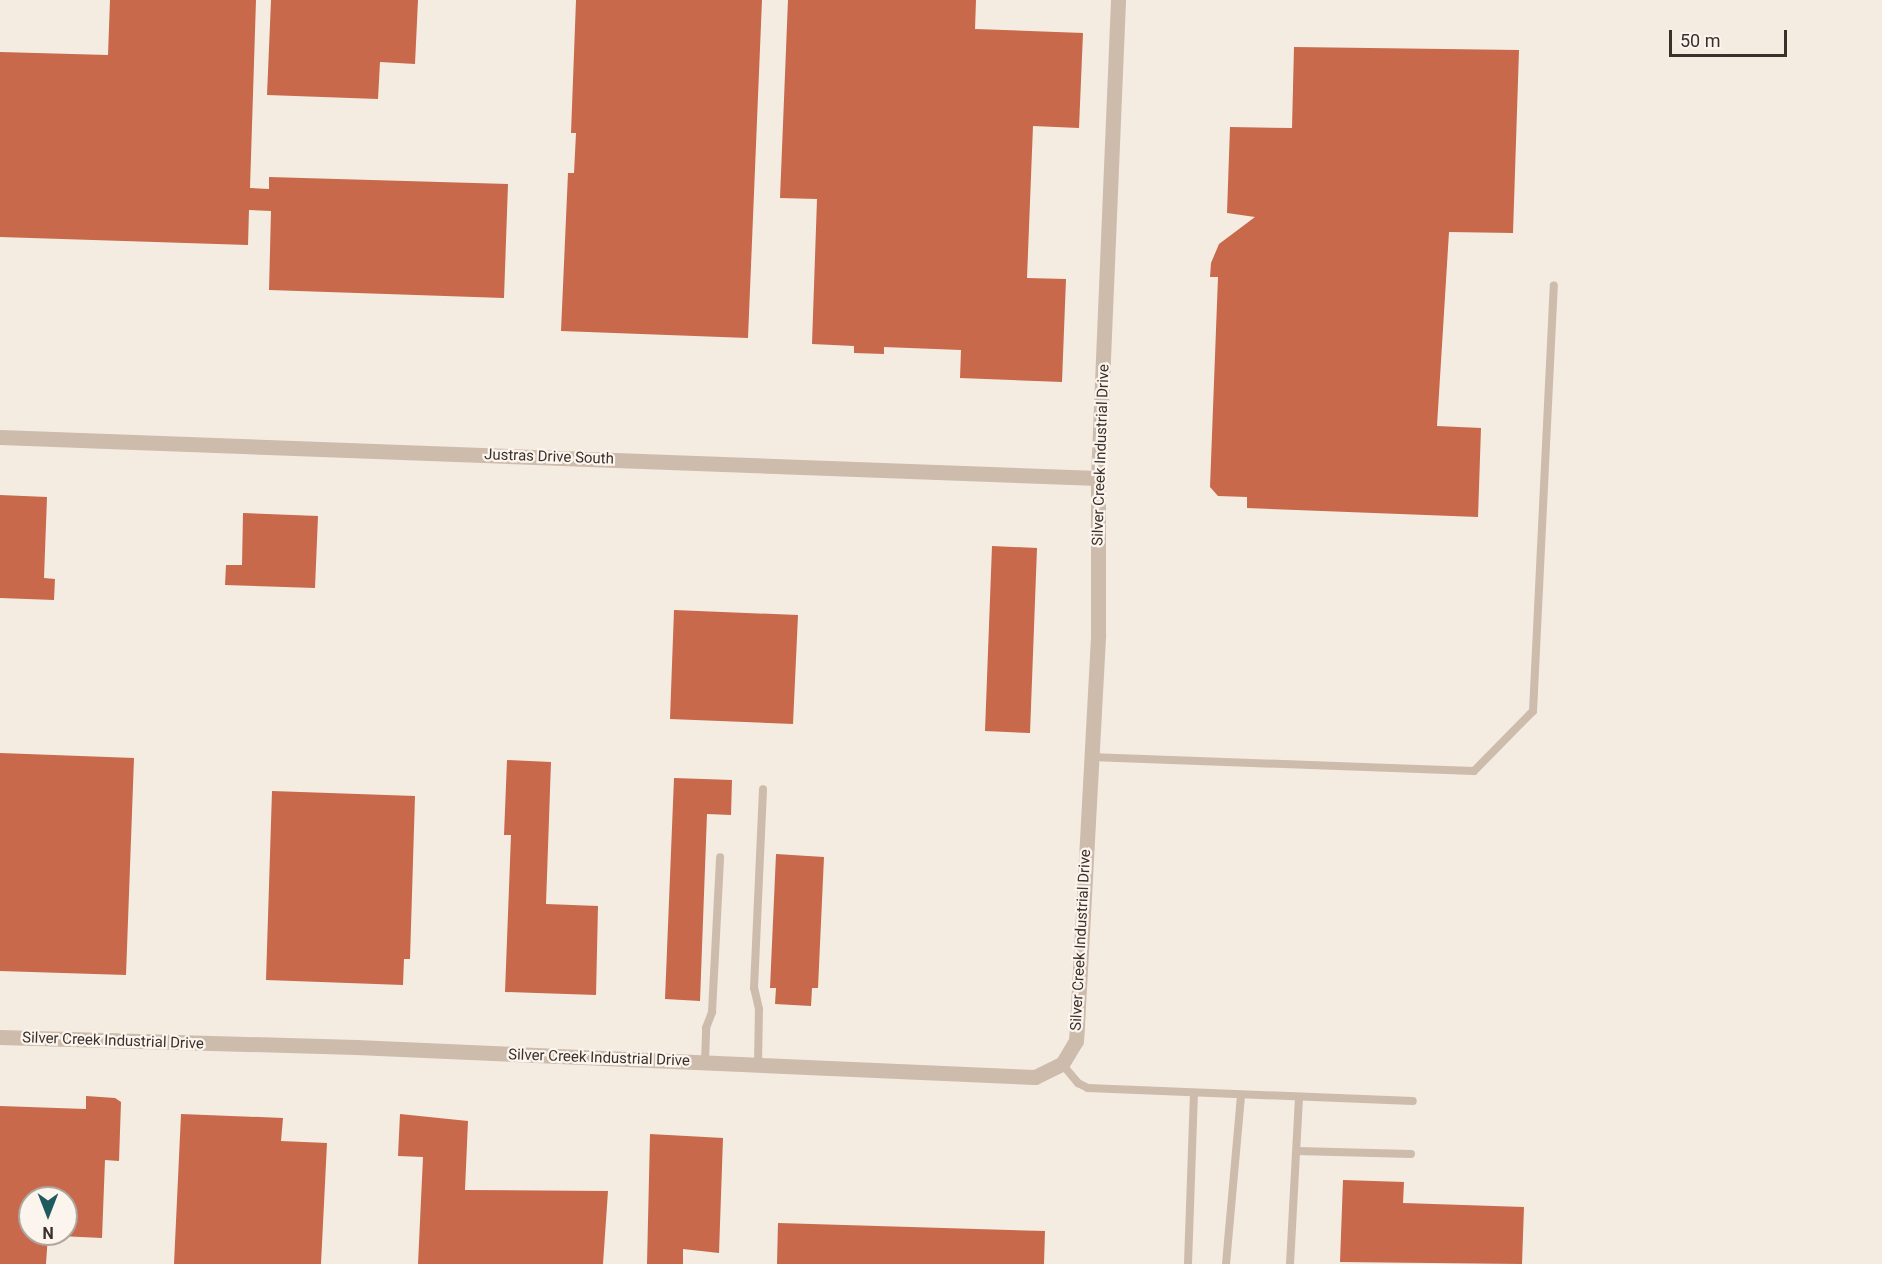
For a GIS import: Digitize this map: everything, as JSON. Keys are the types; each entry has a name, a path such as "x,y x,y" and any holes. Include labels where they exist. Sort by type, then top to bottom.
{"street":[{"name":"Silver Creek Industrial Drive","path":"0,1037 705,1062 1035,1077 1062,1064 1076,1041 1089,757 1098,634 1098,478 1118,0"},
{"name":"Justras Drive South","path":"0,437 1098,478"}],"lane":[{"path":"1089,757 1474,771 1533,711 1554,286"},
{"path":"758,1065 759,1009 754,988 763,789"},
{"path":"705,1062 706,1028 712,1012 720,857"},
{"path":"1062,1064 1078,1083 1088,1088 1194,1095 1413,1101"},
{"path":"1188,1264 1194,1095"},
{"path":"1226,1264 1241,1096"},
{"path":"1290,1264 1299,1098"},
{"path":"1297,1151 1411,1154"}],"building":[{"path":"110,0 256,0 250,188 269,189 269,177 508,184 504,298 269,290 271,211 249,210 248,245 0,237 0,52 108,55"},
{"path":"271,0 418,0 415,64 380,62 378,99 267,95"},
{"path":"576,0 762,0 748,338 561,331 568,173 574,173 576,133 571,133"},
{"path":"788,0 976,0 975,29 1083,33 1079,128 1033,126 1027,278 1066,279 1062,382 960,378 961,350 884,347 884,354 854,353 854,346 812,344 817,199 780,198"},
{"path":"1294,47 1519,50 1513,233 1449,232 1437,426 1481,428 1478,517 1247,508 1247,497 1218,496 1210,487 1218,277 1210,277 1211,263 1219,244 1255,217 1227,213 1230,127 1292,128"},
{"path":"0,495 47,497 44,578 55,579 54,600 0,598"},
{"path":"243,513 318,516 315,588 225,585 226,565 242,565"},
{"path":"992,546 1037,548 1030,733 985,731"},
{"path":"674,610 798,615 793,724 670,719"},
{"path":"0,753 134,758 126,975 0,971"},
{"path":"507,760 551,762 546,904 598,906 596,995 505,992 511,835 504,835"},
{"path":"674,778 732,780 731,815 707,814 700,1001 665,999"},
{"path":"272,791 415,796 410,959 404,959 403,985 266,980"},
{"path":"776,854 824,857 818,988 812,988 811,1006 775,1004 776,988 770,988"},
{"path":"86,1096 115,1098 121,1102 119,1161 105,1160 102,1238 78,1237 78,1186 18,1186 18,1246 47,1246 46,1264 0,1264 0,1106 86,1109"},
{"path":"181,1114 283,1118 281,1141 327,1143 321,1264 174,1264"},
{"path":"400,1114 468,1121 465,1190 608,1191 603,1264 418,1264 423,1157 398,1156"},
{"path":"650,1134 723,1138 719,1253 683,1249 683,1264 647,1264"},
{"path":"1343,1180 1404,1182 1403,1203 1524,1207 1522,1264 1340,1262"},
{"path":"778,1223 1045,1231 1044,1264 777,1264"}]}
